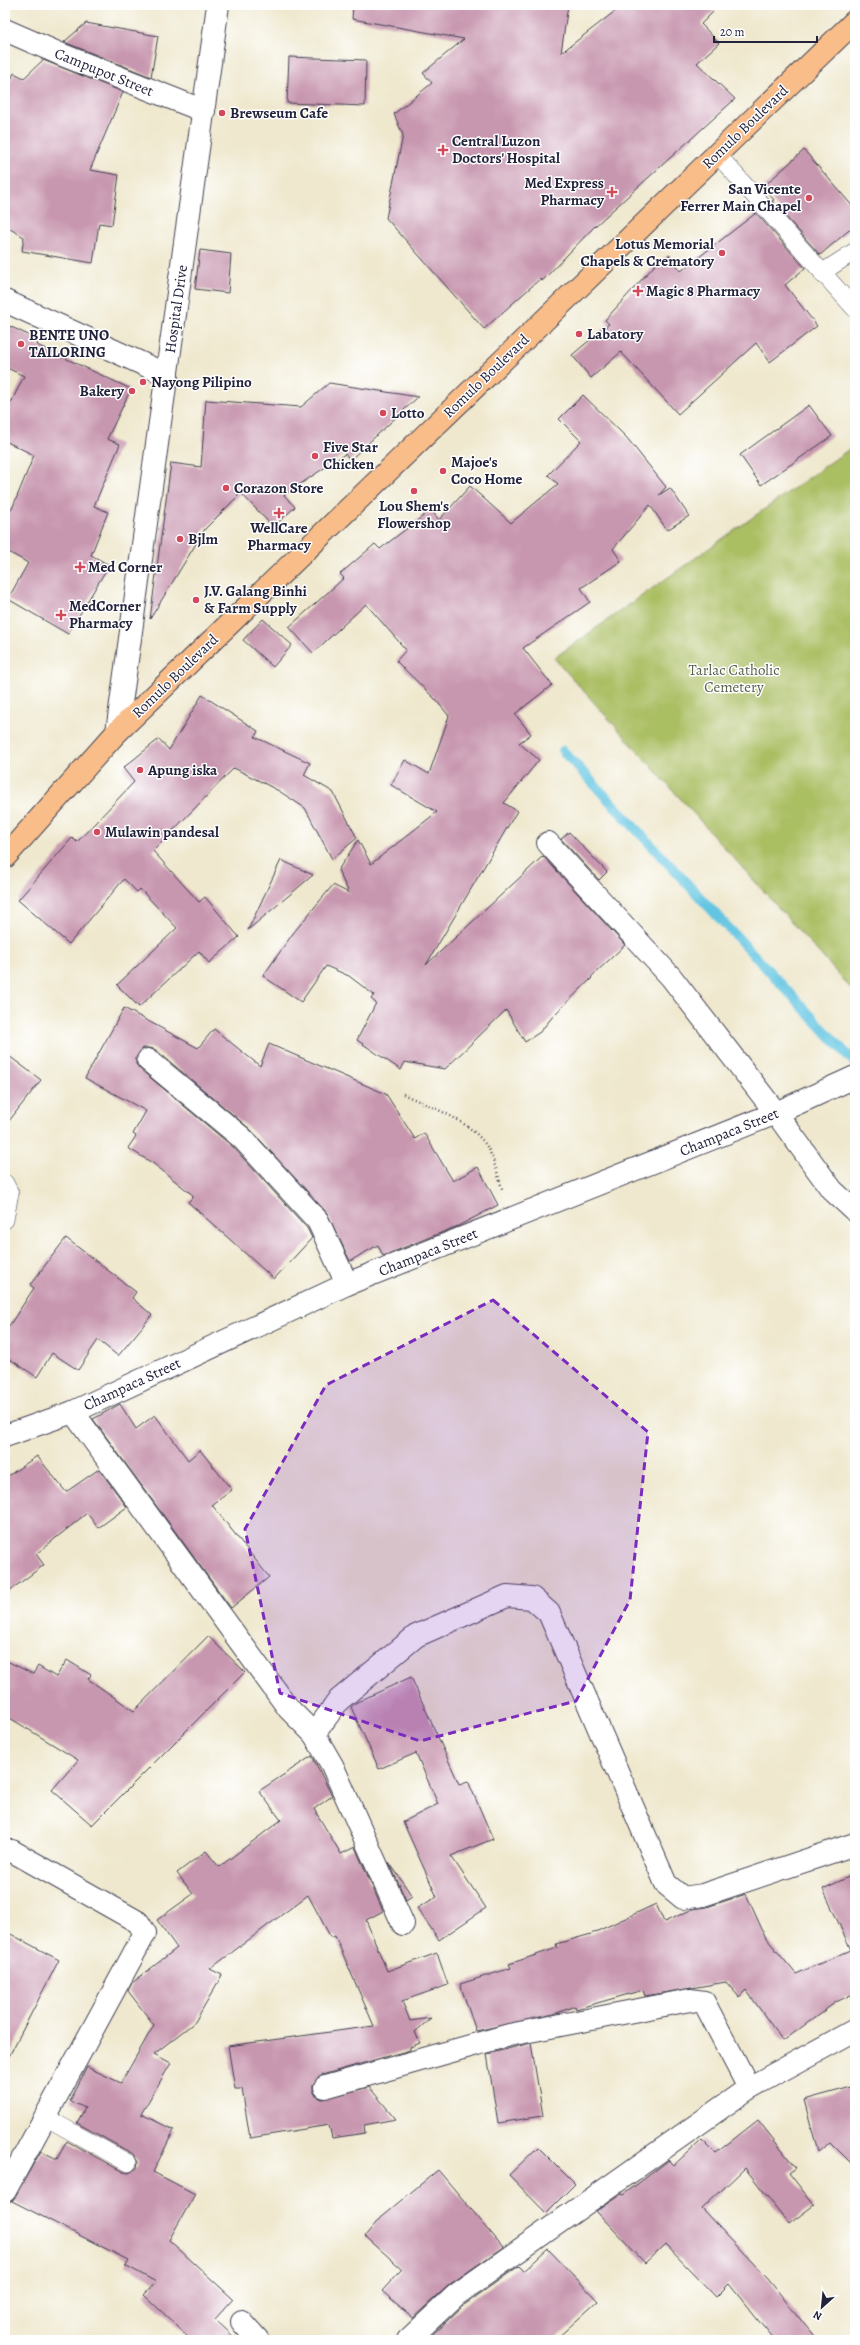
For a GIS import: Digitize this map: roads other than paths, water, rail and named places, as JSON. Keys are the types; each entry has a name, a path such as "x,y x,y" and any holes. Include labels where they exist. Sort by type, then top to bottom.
{"highway":[{"name":"Romulo Boulevard","path":"5,857 117,732 855,21"}],"street":[{"name":"Hospital Drive","path":"117,732 218,5"},
{"name":"Campupot Street","path":"5,30 60,54 204,111"},
{"path":"5,301 167,375"},
{"path":"548,843 671,976 783,1110 832,1190 855,1211"},
{"path":"148,1060 242,1138 318,1221 347,1284"},
{"name":"Champaca Street","path":"5,1436 73,1412 347,1284 783,1110 855,1078"},
{"path":"73,1412 289,1710 314,1734 332,1765 403,1924"},
{"path":"314,1734 339,1700 416,1636 507,1596 532,1598 549,1613 666,1884 684,1898 703,1895 855,1844"},
{"path":"5,1852 12,1851 138,1922 144,1932 5,2191"},
{"path":"325,2087 509,2035 690,2000 704,2002 749,2088"},
{"path":"408,2340 456,2296 749,2088 855,2030"},
{"path":"242,2322 258,2340"}],"lane":[{"path":"717,154 823,275 855,309"},
{"path":"823,275 829,268 855,251"},
{"path":"5,1183 10,1194 5,1220"},
{"path":"45,2117 128,2163"}],"waterway":[{"path":"563,751 855,1063"}],"place":[{"name":"Brewseum Cafe","path":"222,113"},
{"name":"Central Luzon Doctors' Hospital","path":"443,150"},
{"name":"Med Express Pharmacy","path":"612,192"},
{"name":"San Vicente Ferrer Main Chapel","path":"809,198"},
{"name":"Lotus Memorial Chapels & Crematory","path":"722,253"},
{"name":"Magic 8 Pharmacy","path":"638,291"},
{"name":"Labatory","path":"579,334"},
{"name":"BENTE UNO TAILORING","path":"21,344"},
{"name":"Nayong Pilipino","path":"143,382"},
{"name":"Bakery","path":"132,391"},
{"name":"Lotto","path":"383,413"},
{"name":"Five Star Chicken","path":"315,456"},
{"name":"Majoe's Coco Home","path":"443,471"},
{"name":"Corazon Store","path":"226,488"},
{"name":"Lou Shem's Flowershop","path":"414,491"},
{"name":"WellCare Pharmacy","path":"279,513"},
{"name":"Bjlm","path":"180,539"},
{"name":"Med Corner","path":"80,567"},
{"name":"J.V. Galang Binhi & Farm Supply","path":"196,600"},
{"name":"MedCorner Pharmacy","path":"61,615"},
{"name":"Apung iska","path":"140,770"},
{"name":"Mulawin pandesal","path":"97,832"}],"park label":[{"name":"Tarlac Catholic Cemetery","path":"734,678"}]}
